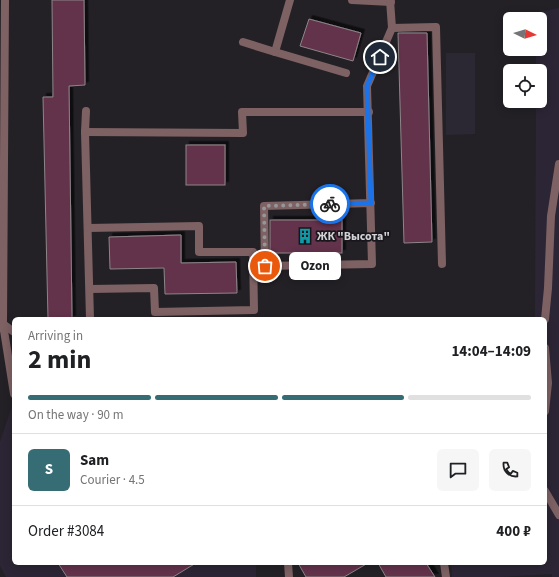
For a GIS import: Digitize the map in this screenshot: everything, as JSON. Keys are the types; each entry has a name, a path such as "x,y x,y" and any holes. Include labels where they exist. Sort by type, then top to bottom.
{"street":[{"path":"5,0 2,326 12,383"},
{"path":"275,52 290,0"},
{"path":"352,0 391,1 392,28 367,86 369,112 371,203 372,264 265,266 264,206 371,203"},
{"path":"392,28 436,27 442,264"},
{"path":"243,42 346,73"},
{"path":"86,111 85,132 90,317"},
{"path":"85,132 242,133 242,112 369,112"},
{"path":"544,317 548,288 551,216 559,164"},
{"path":"88,228 199,226 199,252 253,252 254,310 155,312 154,288 90,289"},
{"path":"2,326 12,331"},
{"path":"547,371 547,392"},
{"path":"547,495 559,515"},
{"path":"288,565 289,577"},
{"path":"444,565 446,577"}],"shaded area":[{"path":"559,8 559,577 552,577 552,574 499,577 452,577 451,565 547,565 547,317 535,317 536,108 547,108 547,64 536,64 536,56 547,56 547,12 541,12"},
{"path":"446,53 475,53 475,134 446,135"},
{"path":"12,409 12,565 256,565 256,577 6,577 0,566 0,442"}],"building":[{"path":"52,0 84,0 85,85 69,86 72,317 48,317 43,97 53,97"},
{"path":"309,19 361,33 353,61 300,46"},
{"path":"398,33 427,33 432,242 404,243"},
{"path":"186,145 225,145 225,185 186,185"},
{"name":"ЖК \"Высота\"","path":"270,220 342,220 342,253 270,253"},
{"path":"181,235 181,263 236,262 237,293 165,294 164,268 110,269 109,237"},
{"path":"59,565 193,565 173,577 67,577"},
{"path":"299,565 365,565 344,577 306,577"},
{"path":"379,565 427,565 435,577 386,577"}],"way so far":[{"path":"265,266 264,206 330,204"}],"place":[{"name":"ЖК \"Высота\"","path":"305,236"},
{"name":"Ozon","path":"265,266"}],"route":[{"path":"330,204 371,203 370,133 367,86 380,57"}]}
